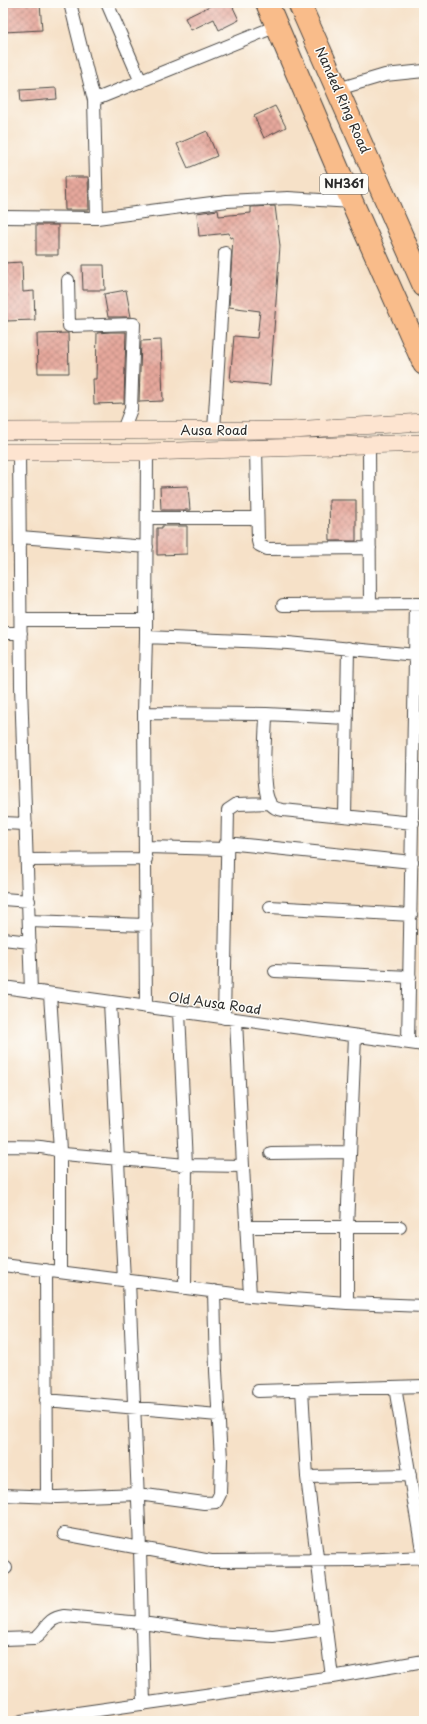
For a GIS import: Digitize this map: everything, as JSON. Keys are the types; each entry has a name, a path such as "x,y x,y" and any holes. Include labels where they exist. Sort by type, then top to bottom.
{"highway":[{"name":"NH361","path":"267,3 352,202 424,364"},
{"name":"Nanded Ring Road","path":"299,3 424,286"}],"main road":[{"name":"Ausa Road","path":"3,431 292,430 424,422"},
{"path":"11,452 147,452 424,443"}],"street":[{"path":"70,3 94,100 97,218"},
{"path":"107,3 141,82"},
{"path":"94,100 277,26"},
{"path":"338,89 384,75 424,71"},
{"path":"3,217 97,218 227,201 288,198 352,202"},
{"path":"214,430 225,253"},
{"path":"68,280 69,326 134,324 131,409 123,430"},
{"path":"369,445 370,604"},
{"path":"256,449 259,545 267,549 370,548"},
{"path":"11,452 20,537 21,633 31,991"},
{"path":"146,1007 144,714 147,452"},
{"path":"147,518 257,518"},
{"path":"20,537 147,548"},
{"path":"283,604 420,604 416,655 408,1043"},
{"path":"21,620 146,620"},
{"path":"3,633 21,633"},
{"path":"146,637 288,643 416,655"},
{"path":"345,816 348,648"},
{"path":"144,714 266,714 347,718"},
{"path":"266,714 266,795 274,808 412,823"},
{"path":"224,1018 226,846 228,810 231,806 236,804 270,803"},
{"path":"3,823 26,824"},
{"path":"146,847 226,846 412,862"},
{"path":"27,860 146,859"},
{"path":"3,899 28,901"},
{"path":"270,907 411,915"},
{"path":"29,921 146,925"},
{"path":"3,938 30,942"},
{"path":"275,971 410,977"},
{"name":"Old Ausa Road","path":"3,987 424,1045"},
{"path":"50,994 60,1151 60,1272"},
{"path":"110,1002 117,1159 127,1280 134,1408 140,1549 144,1704"},
{"path":"179,1012 186,1165 184,1287"},
{"path":"236,1020 250,1296"},
{"path":"347,1303 347,1227 355,1036"},
{"path":"3,1146 46,1148 60,1151 64,1154 186,1165 243,1166"},
{"path":"271,1153 350,1152"},
{"path":"246,1227 400,1227"},
{"path":"3,1265 250,1296 347,1303 424,1306"},
{"path":"46,1270 47,1496"},
{"path":"3,1495 47,1496 138,1494 204,1503 216,1502 220,1494 220,1459 214,1291"},
{"path":"258,1390 424,1386"},
{"path":"64,1534 211,1561 424,1559 395,1387"},
{"path":"302,1389 307,1477 332,1677"},
{"path":"46,1400 218,1415"},
{"path":"307,1477 410,1475"},
{"path":"3,1639 34,1638 38,1636 48,1623 55,1617 142,1623 213,1633 273,1636 326,1628"},
{"path":"21,1721 332,1677 424,1661"}],"building":[{"path":"3,3 40,3 42,30 4,32"},
{"path":"216,3 231,3 239,20 219,30 214,19 191,30 185,18"},
{"path":"56,88 57,99 21,102 20,90"},
{"path":"275,106 286,127 264,138 254,116"},
{"path":"207,131 217,156 188,168 177,144"},
{"path":"64,177 88,177 89,210 65,210"},
{"path":"275,206 280,246 270,385 230,381 234,336 257,338 260,311 229,307 233,237 230,238 229,233 199,236 197,213 218,210 219,216 251,213 251,207"},
{"path":"36,225 58,225 58,255 36,255"},
{"path":"22,262 23,292 34,291 35,320 6,321 4,263"},
{"path":"82,265 104,265 105,290 83,290"},
{"path":"126,290 131,317 108,317 104,294"},
{"path":"126,332 124,403 94,404 93,379 96,379 97,333"},
{"path":"68,333 69,373 38,373 37,334"},
{"path":"161,340 163,401 139,402 141,341"},
{"path":"188,486 190,510 161,510 160,487"},
{"path":"329,500 356,500 356,541 330,541"},
{"path":"162,526 187,526 187,554 157,555 157,528 162,528"}]}
